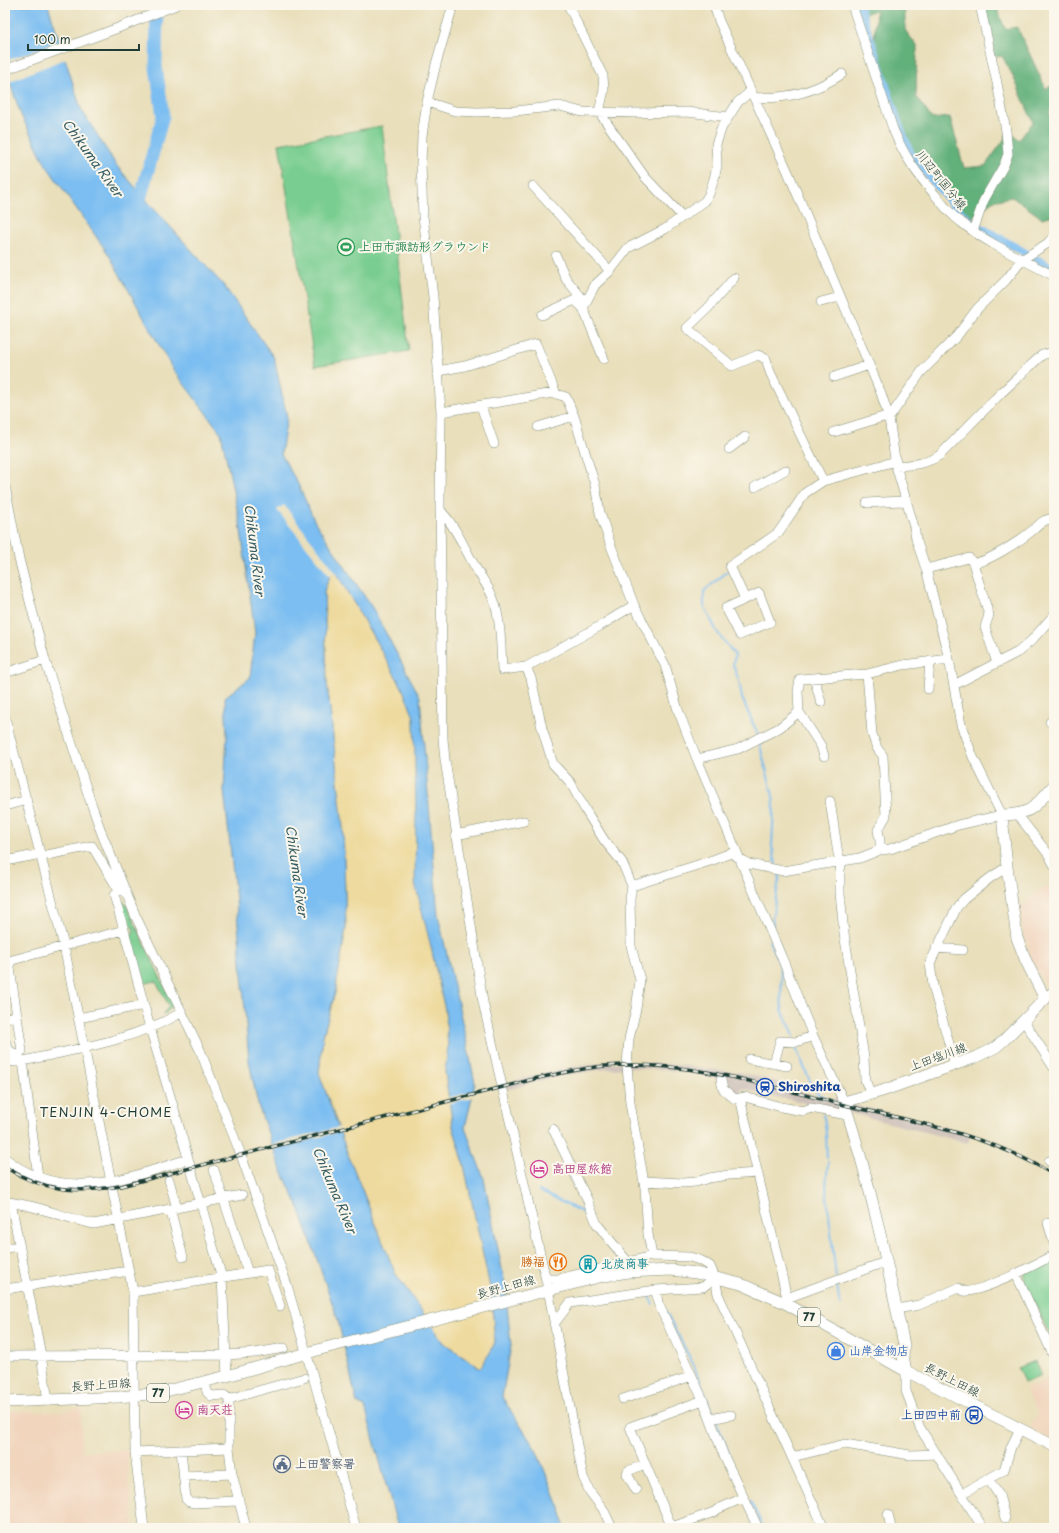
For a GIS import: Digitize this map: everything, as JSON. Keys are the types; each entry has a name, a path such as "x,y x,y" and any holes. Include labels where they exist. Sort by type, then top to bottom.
{"main road":[{"path":"1045,999 1026,961 1017,938 1007,867 1002,815 1017,814 1028,811 1054,785"},
{"name":"上田塩川線","path":"844,1102 955,1065 996,1047 1045,999"},
{"path":"844,1102 861,1156 897,1309 904,1345 903,1356 906,1371"},
{"name":"長野上田線","path":"5,1402 136,1396 158,1393 227,1376 546,1286 628,1272 655,1270 681,1271 740,1284 786,1301 906,1371 1054,1446"}],"street":[{"path":"5,70 176,5"},
{"path":"453,5 427,102 422,136 421,193 422,216 433,297 441,412 443,739 456,835 483,1002 546,1286 583,1477 590,1492 603,1509 612,1528"},
{"path":"568,5 603,76 604,90 599,112 645,177 682,216"},
{"path":"632,886 731,853 749,864 783,871 842,862 860,858 880,850 890,849 958,824 1002,815 973,757 962,725 948,659 926,570 916,539 896,463 889,418 881,394 791,180 719,21 714,5"},
{"name":"川辺町国分線","path":"852,5 893,129 905,156 913,169 948,211 973,231 1028,256 1054,276"},
{"path":"973,231 984,200 1004,165 1008,154 1006,131 997,83 980,5"},
{"path":"584,305 595,285 610,271 628,248 665,229 705,201 709,194 717,166 716,144 722,128 738,102 752,95 778,97 813,90 826,85 842,74"},
{"path":"427,102 455,111 515,112 560,106 582,112 687,112 728,117"},
{"path":"532,186 610,271"},
{"path":"889,418 931,360 957,336 977,309 1028,256 1048,243 1054,236"},
{"path":"556,256 566,279 584,305 604,359"},
{"path":"734,278 708,308 687,328 732,366 758,355 766,359 770,372 823,481"},
{"path":"821,302 840,297"},
{"path":"542,315 574,300 584,305"},
{"path":"438,371 465,366 536,344 556,394"},
{"path":"745,599 730,566 778,533 804,493 823,481 896,463 922,463 935,458 940,455 1001,393 1042,355 1054,352"},
{"path":"834,377 869,365"},
{"path":"441,412 553,393 566,396 574,416 595,485 600,513 634,605 665,665 678,710 697,759 782,958 813,1036 844,1102"},
{"path":"481,406 494,444"},
{"path":"538,427 574,416"},
{"path":"834,432 883,417 889,418"},
{"path":"729,449 745,437"},
{"path":"755,488 785,470"},
{"path":"5,486 19,559 45,660 68,733 100,827 126,893 181,1013 200,1050 240,1155 287,1285 356,1528"},
{"path":"867,503 900,501 907,503"},
{"path":"441,511 463,542 473,564 493,598 501,637 502,670 526,667 600,626 634,605"},
{"path":"973,563 980,563 994,556 1033,530 1042,521 1054,518"},
{"path":"926,570 969,558 973,563 989,615 985,627 997,663"},
{"path":"759,594 770,622 740,635 726,608 745,599 759,594"},
{"path":"954,685 1018,652 1031,641 1054,615"},
{"path":"824,756 821,746 799,712 798,691 800,679 867,674 904,665 948,659"},
{"path":"5,672 45,660"},
{"path":"928,689 930,661"},
{"path":"526,667 531,678 542,728 553,764 570,782 600,834 622,862 632,886 630,899 631,946 640,980 636,1009 629,1039 627,1065 630,1102 644,1181 648,1234 652,1256"},
{"path":"867,674 872,734 883,756 886,816 878,830 880,850"},
{"path":"814,678 821,702"},
{"path":"697,759 738,749 779,728 799,712"},
{"path":"5,718 42,855 64,946 112,1181 118,1219 134,1292 136,1396 135,1452 144,1528"},
{"path":"5,806 27,800"},
{"path":"830,801 838,854 842,862 840,870 840,893 844,934 863,1050 866,1080 871,1094"},
{"path":"1017,814 1053,861"},
{"path":"456,835 524,821"},
{"path":"5,861 92,846 118,889 126,893"},
{"path":"955,1065 932,978 930,963 936,948 958,907 964,899 990,878 1007,867"},
{"path":"114,895 150,1028 222,1278 227,1376"},
{"path":"22,1051 7,961 124,930"},
{"path":"936,948 963,950"},
{"path":"1045,999 1054,990"},
{"path":"78,1018 144,1005"},
{"path":"5,1060 15,1062 23,1061 84,1048 150,1028 181,1013"},
{"path":"5,1018 17,1016"},
{"path":"1024,1020 1054,1068"},
{"path":"774,1064 780,1041 796,1042 813,1036"},
{"path":"5,1042 9,1050 23,1061 38,1177"},
{"path":"749,1059 787,1066"},
{"path":"721,1080 722,1089 734,1099 745,1097 781,1107 803,1111 811,1108 847,1115"},
{"path":"740,1098 786,1301 885,1262"},
{"path":"553,1129 587,1199 597,1224 627,1261"},
{"path":"5,1158 22,1170 54,1182 66,1184 91,1184 138,1175 188,1158"},
{"path":"214,1170 248,1273"},
{"path":"644,1181 682,1183 696,1182 728,1175 757,1173"},
{"path":"169,1180 183,1257"},
{"path":"48,1401 41,1355 20,1246 8,1202 94,1224 242,1195"},
{"path":"1048,1223 1054,1244"},
{"path":"5,1248 20,1246"},
{"path":"897,1309 919,1305 958,1288 964,1291 992,1284 1054,1255"},
{"path":"546,1286 558,1279 652,1256 690,1257 702,1261 710,1266 718,1294 824,1528"},
{"path":"134,1292 268,1270 280,1306"},
{"path":"5,1289 129,1271"},
{"path":"1016,1274 1054,1357"},
{"path":"554,1324 570,1303 656,1290 703,1287 714,1278"},
{"path":"656,1290 658,1303 703,1400 724,1456 758,1528"},
{"path":"5,1356 135,1354 167,1356 226,1355 254,1353 284,1348"},
{"path":"906,1371 906,1392 920,1428 983,1528"},
{"path":"623,1399 692,1376"},
{"path":"229,1399 304,1378"},
{"path":"205,1382 207,1392 211,1396 224,1394 229,1399 229,1448 232,1474 246,1528"},
{"path":"703,1400 630,1427 645,1464 672,1527 714,1512 743,1498"},
{"path":"710,1419 731,1415"},
{"path":"962,1494 1004,1470 1011,1447 1020,1429"},
{"path":"792,1457 845,1444 910,1455 936,1454"},
{"path":"135,1452 229,1448"},
{"path":"181,1450 186,1500 193,1503 238,1501"},
{"path":"636,1490 627,1474 628,1471 645,1464"},
{"path":"184,1476 232,1474"},
{"path":"988,1479 999,1495 1005,1518"},
{"path":"888,1514 891,1528"}],"shaded area":[{"path":"1054,883 1054,986 1048,991 1031,959 1018,907 1028,902 1035,893"},
{"name":"Shiroshita","path":"631,1062 678,1065 743,1073 778,1082 796,1090 830,1100 839,1097 842,1102 971,1134 968,1143 834,1109 805,1105 805,1103 742,1088 740,1093 734,1097 722,1080 697,1073 631,1068 606,1069 558,1076 506,1090 504,1083 572,1067"},
{"path":"1054,1377 1054,1436 1052,1440 1030,1428 1038,1413 1025,1390"},
{"path":"81,1408 82,1452 127,1450 128,1477 134,1528 5,1528 5,1411 61,1412"}],"green space":[{"path":"862,5 905,5 905,30 917,46 916,96 932,119 950,117 964,168 985,166 1004,140 1008,131 1019,140 1033,122 1013,76 1002,56 995,57 981,5 996,5 1005,29 1017,27 1046,89 1054,84 1054,106 1049,113 1054,118 1054,215 1042,218 1012,197 992,201 972,219 957,205 920,164 906,139 874,45 876,10 864,14"},
{"name":"上田市諏訪形グラウンド","path":"382,126 409,351 315,366 279,144"},
{"path":"118,898 126,904 173,1005 166,1013 163,1014 169,1006 156,981 142,984 128,935 134,932 132,926 126,927"},
{"path":"1054,1261 1054,1344 1024,1281 1025,1273"},
{"path":"1035,1361 1041,1376 1024,1383 1018,1368"}],"sand":[{"path":"336,572 402,687 414,717 416,811 431,947 445,1010 448,1046 445,1073 453,1126 463,1160 491,1292 495,1342 481,1368 444,1343 395,1273 347,1152 319,1073 323,1036 335,993 346,928 343,828 327,682 324,591 330,576"}],"water":[{"path":"5,5 48,5 81,109 116,165 225,287 274,358 287,417 281,454 298,484 315,522 373,609 420,697 438,915 475,1083 465,1128 484,1179 505,1284 511,1346 502,1397 536,1450 562,1513 564,1528 398,1528 365,1407 357,1403 338,1320 300,1210 280,1167 258,1105 249,1061 236,900 224,790 227,734 225,697 250,678 255,633 240,523 221,433 172,368 109,255 46,165 21,115 5,68","holes":["336,572 402,687 414,717 416,811 415,883 445,1010 448,1046 445,1073 453,1126 463,1160 491,1292 495,1342 480,1368 444,1343 395,1273 347,1152 319,1073 323,1036 335,993 346,928 343,828 327,682 324,591 330,576"]}],"pier":[{"path":"62,41 67,58 8,83 5,75 5,61"},
{"path":"284,505 336,572 330,576 277,510"},
{"path":"475,1091 474,1097 447,1104 447,1098"},
{"path":"340,1127 342,1131 272,1150 270,1145"}],"waterway":[{"name":"Chikuma River","path":"137,210 163,116 156,67 157,5"},
{"path":"859,5 899,125 911,154 955,207 971,221"},
{"path":"980,227 1054,269"},
{"path":"728,571 704,591 704,605 717,632 735,655 733,665 739,681 742,698 758,735"},
{"path":"759,742 773,796 772,846 776,864"},
{"path":"773,926 772,919 780,874"},
{"path":"769,941 777,957 781,972 781,1003 784,1016 792,1029 794,1037"},
{"path":"795,1046 813,1088 818,1094 825,1097"},
{"path":"823,1115 826,1129 827,1158"},
{"path":"828,1162 826,1187 836,1278"},
{"path":"539,1191 590,1216"},
{"path":"837,1285 840,1305"},
{"path":"648,1295 653,1304"},
{"path":"665,1310 693,1364 714,1416"},
{"path":"716,1420 734,1467"},
{"path":"750,1501 764,1528"}],"railway":[{"path":"5,1167 33,1182 47,1186 75,1190 90,1190 121,1186 534,1079 596,1067 637,1065 670,1067 733,1077 933,1126 983,1141 1031,1162 1054,1175"}],"place":[{"name":"上田市諏訪形グラウンド","path":"346,247"},
{"name":"Shiroshita","path":"765,1087"},
{"name":"高田屋旅館","path":"539,1169"},
{"name":"勝福","path":"558,1262"},
{"name":"北炭商事","path":"588,1264"},
{"name":"山岸金物店","path":"836,1351"},
{"name":"南天荘","path":"184,1410"},
{"name":"上田四中前","path":"974,1415"},
{"name":"上田警察署","path":"282,1464"}],"district":[{"name":"TENJIN 4-CHOME","path":"106,1112"}]}
